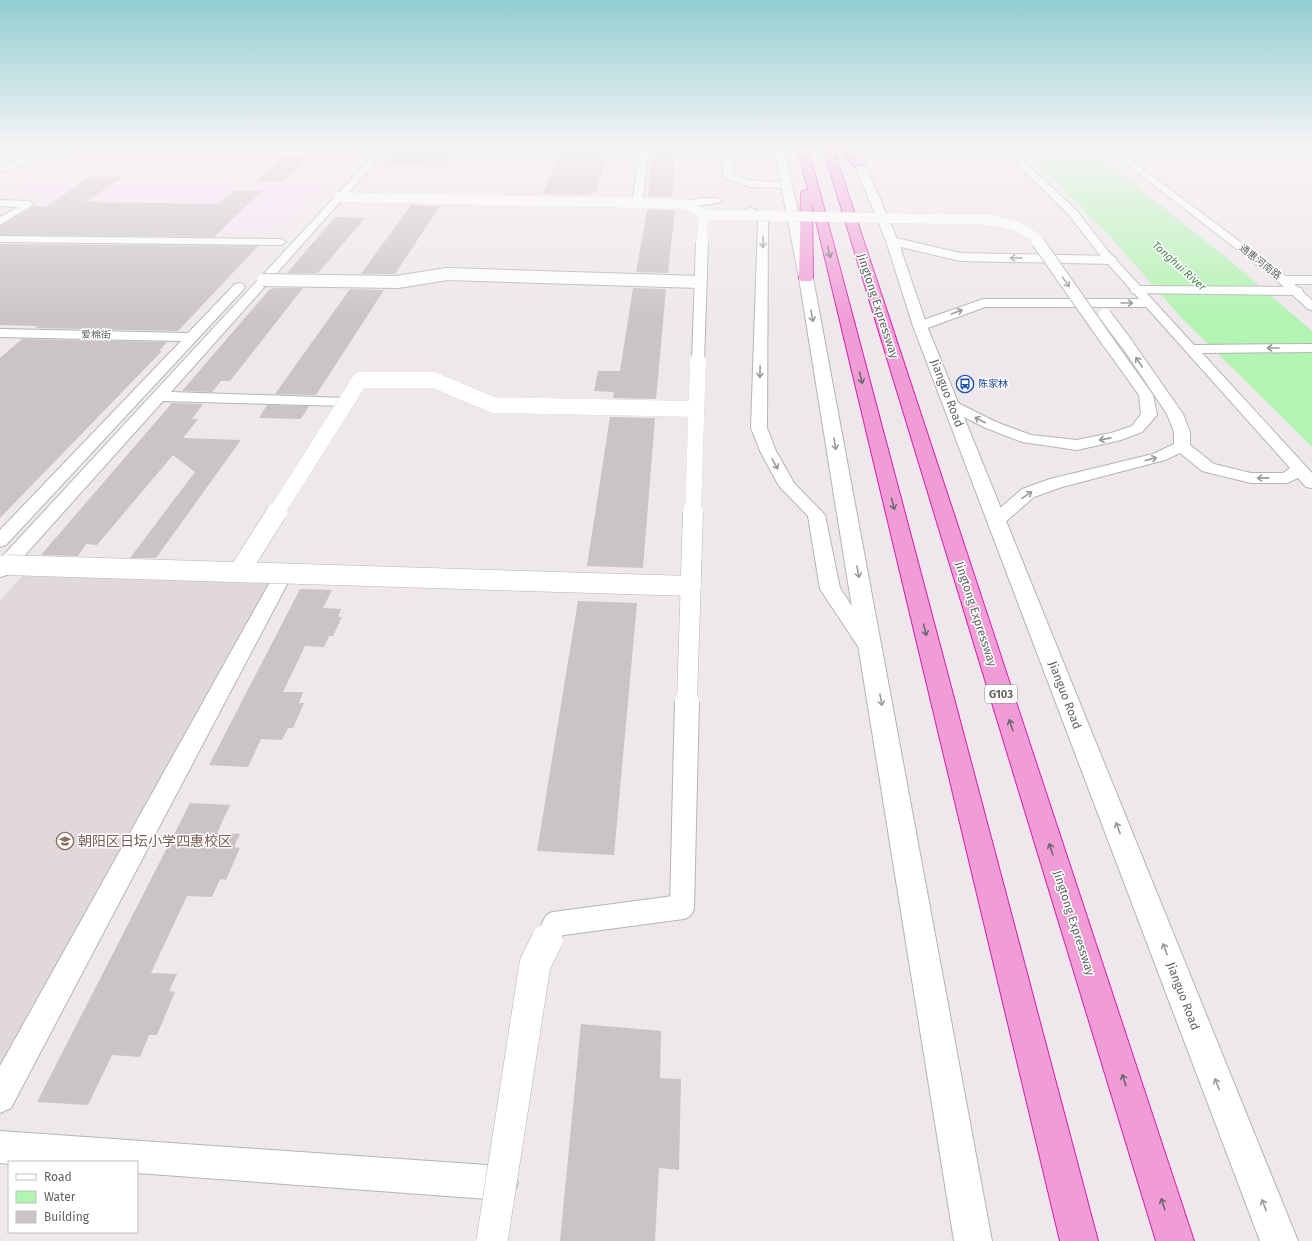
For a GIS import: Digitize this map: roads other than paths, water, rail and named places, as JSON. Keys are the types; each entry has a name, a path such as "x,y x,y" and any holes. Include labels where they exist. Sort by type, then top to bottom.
{"highway":[{"path":"805,206 806,278"},
{"path":"818,206 1079,1241"},
{"name":"Jingtong Expressway","path":"846,206 1175,1241"}],"main road":[{"path":"791,206 806,278 872,652 973,1241"},
{"name":"Jianguo Road","path":"878,206 892,241 920,326 1279,1241"},
{"path":"892,241 960,257 1111,260"},
{"path":"1128,279 1283,280"},
{"path":"1138,290 1296,291"},
{"path":"920,326 983,303 1148,303"}],"street":[{"path":"0,222 26,206"},
{"path":"270,254 316,206"},
{"path":"0,541 192,337 259,275 330,206"},
{"path":"685,206 976,219 991,220 1019,227"},
{"path":"713,207 726,206"},
{"path":"751,206 760,216 763,223 759,428 768,452 787,486 816,515 830,589 872,652"},
{"path":"790,206 964,214 994,218 1019,227 1036,239 1146,395 1149,415 1137,429 1130,432 1116,437 1077,445 1028,439 991,425 951,405"},
{"path":"1066,206 1148,303 1312,483"},
{"name":"通惠河南路","path":"1186,206 1283,280 1312,306"},
{"path":"713,207 986,212 1002,215 1028,224 1042,231 1071,270"},
{"path":"492,1241 535,964 555,924 682,907 685,750 700,282 713,207"},
{"path":"0,239 281,242"},
{"path":"259,275 397,282 447,274 700,282"},
{"path":"3,568 158,396 259,275"},
{"path":"1283,280 1312,280"},
{"path":"1296,291 1312,292"},
{"path":"1090,295 1174,414 1182,432 1182,446 1208,468 1251,478 1288,478 1300,469"},
{"name":"爱棉街","path":"0,333 192,337"},
{"path":"1191,349 1312,348"},
{"path":"240,572 360,380 434,380 493,405 696,409"},
{"path":"158,396 346,402"},
{"path":"997,520 1028,493 1056,483 1159,458 1182,446"},
{"path":"3,568 284,573 691,586"},
{"path":"0,1097 284,573"},
{"path":"0,1147 501,1183"}],"water":[{"name":"Tonghui River","path":"1079,206 1162,206 1228,259 1312,331 1312,447 1179,315 1115,242"}],"place":[{"name":"陈家林","path":"965,384"},
{"name":"朝阳区日坛小学四惠校区","path":"65,841"}]}
